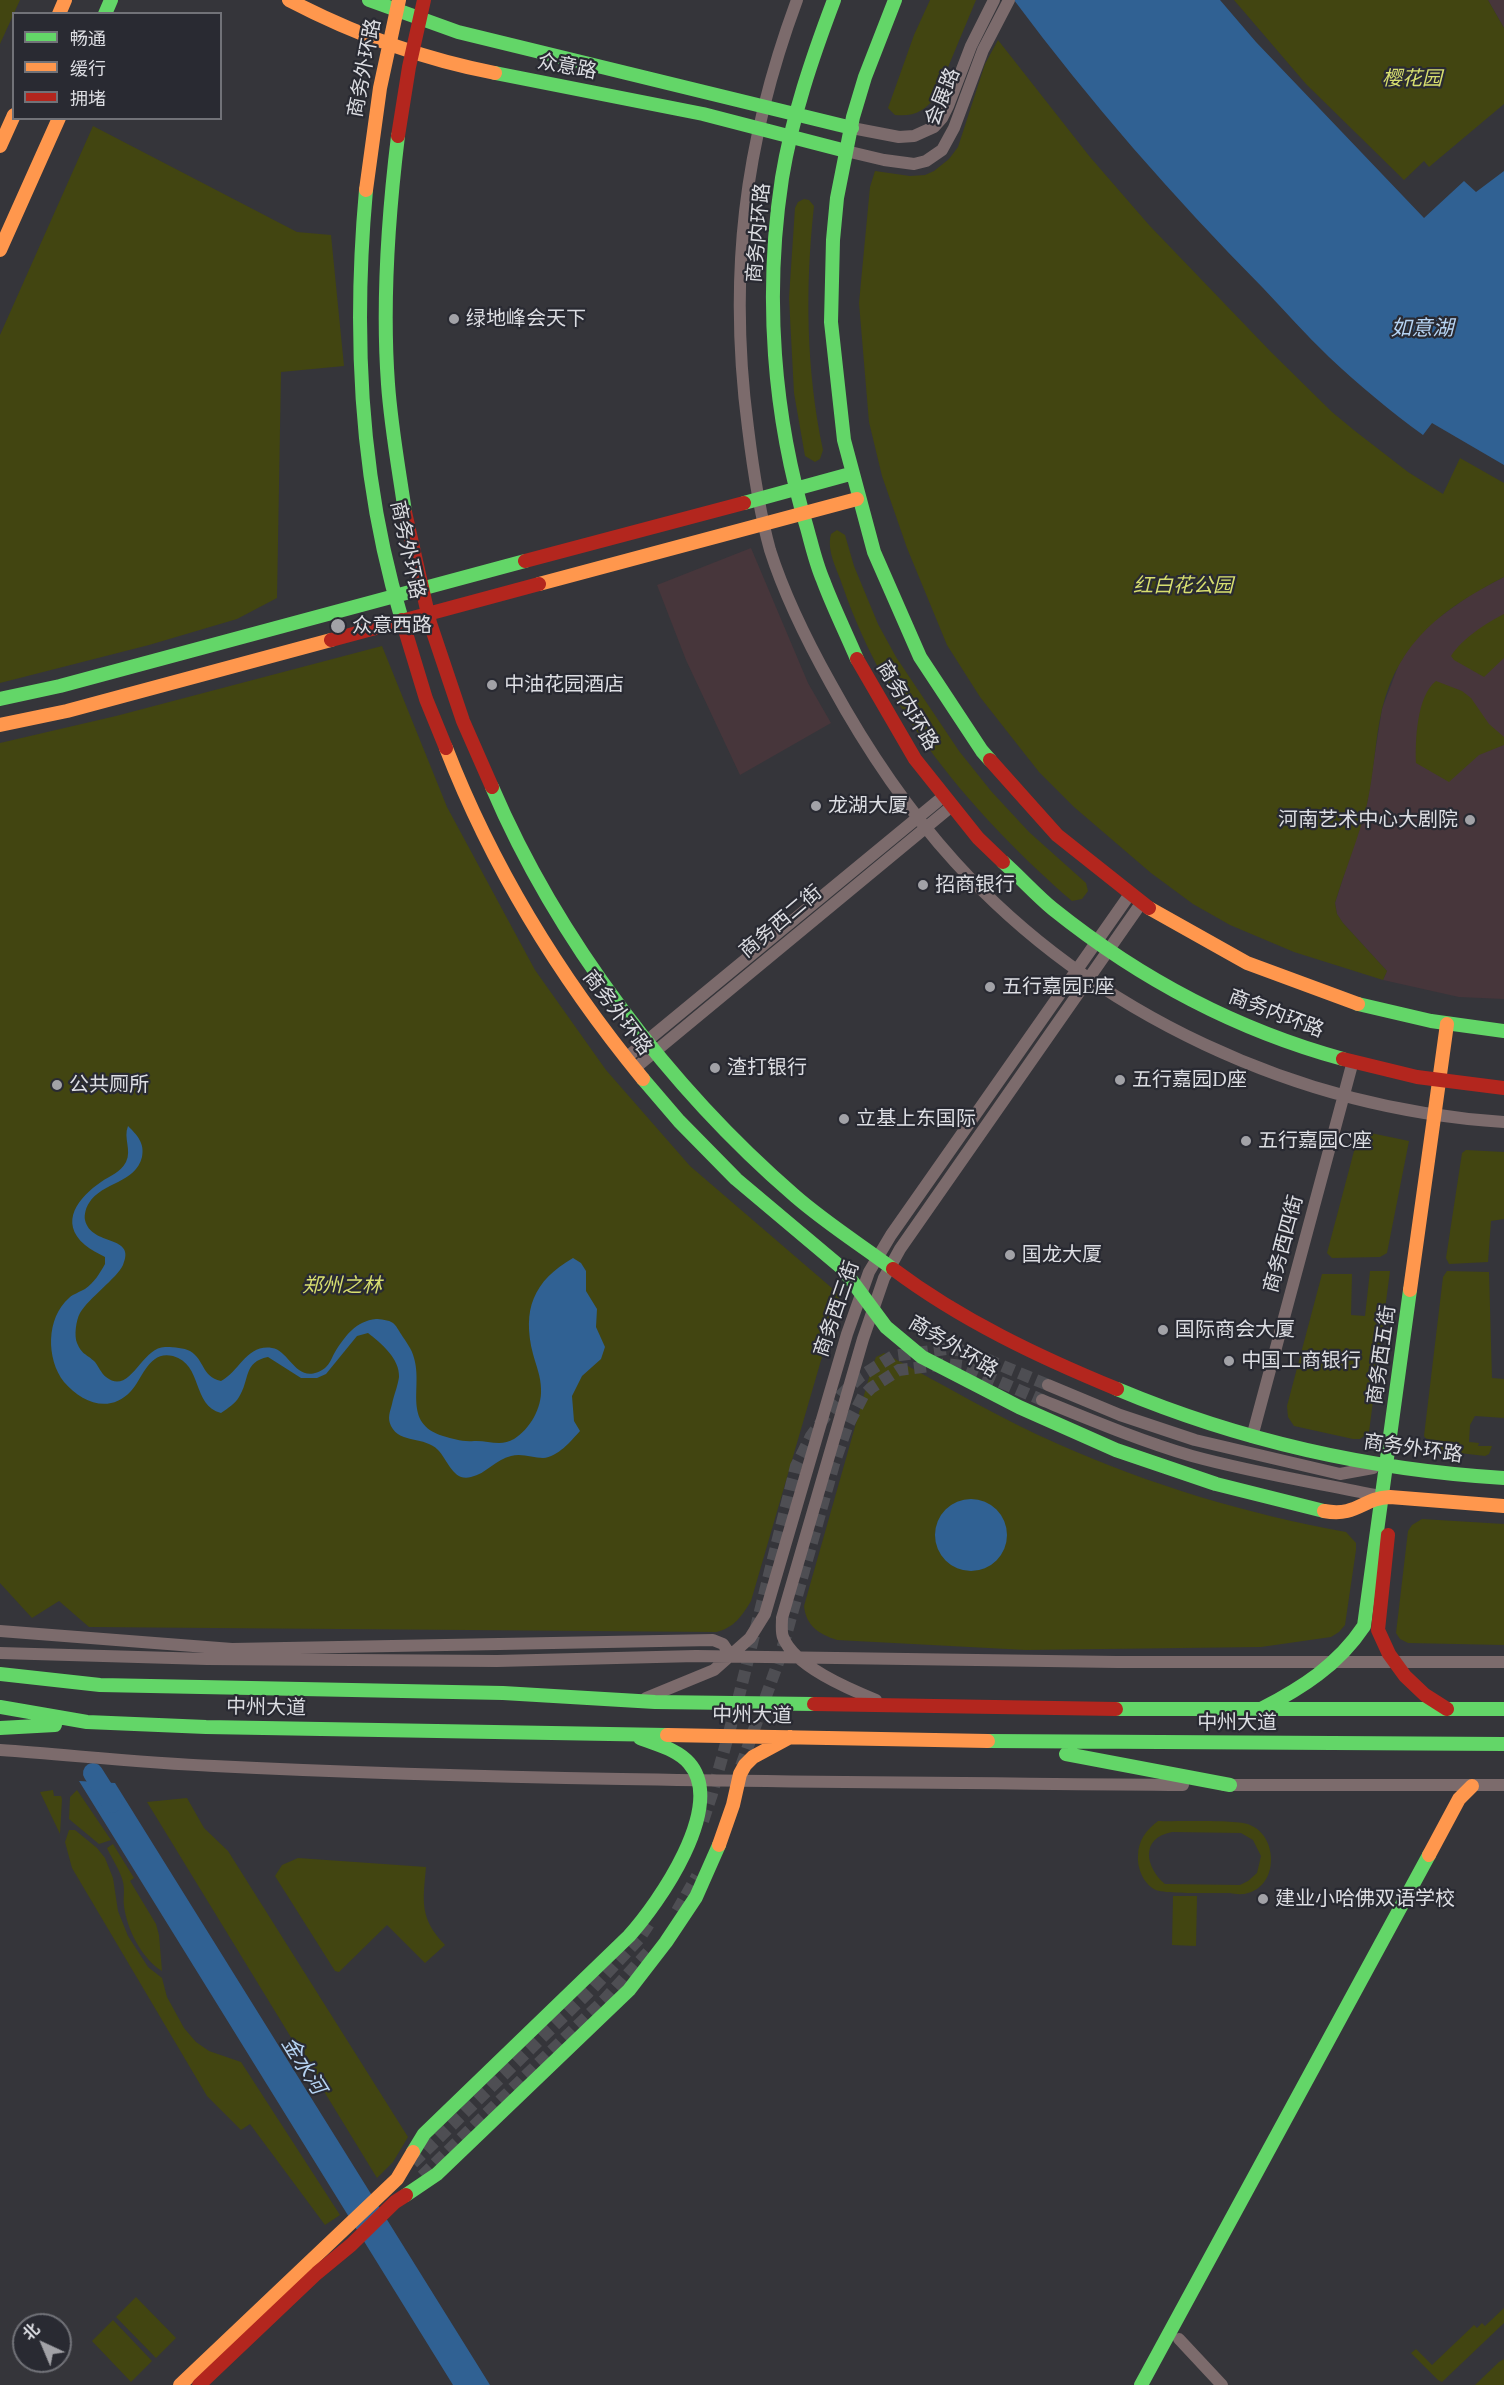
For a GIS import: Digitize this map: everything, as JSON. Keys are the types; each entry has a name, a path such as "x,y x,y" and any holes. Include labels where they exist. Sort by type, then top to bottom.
{"main road":[{"name":"众意路","path":"289,0 326,19 449,64 704,114 846,151"},
{"name":"众意路","path":"369,0 397,5 419,19 458,32 852,128"},
{"name":"商务外环路","path":"424,0 411,51 392,190 386,322 390,417 405,509 421,589 448,684 480,766 516,844 593,972 686,1090 773,1176 801,1202 950,1308 1037,1355 1138,1399 1252,1437 1313,1452 1392,1467 1504,1478"},
{"name":"商务内环路","path":"834,0 813,57 791,137 778,216 773,304 779,404 795,489 830,601 861,668 903,740 948,801 983,841 1051,907 1166,987 1286,1041 1353,1062 1410,1076 1504,1088"},
{"name":"商务内环路","path":"895,0 867,74 846,151 834,221 830,303 836,396 850,474 883,579 927,671 972,740 1024,802 1051,829 1087,863 1194,937 1297,984 1389,1012 1504,1031"},
{"name":"商务外环路","path":"397,5 376,104 366,188 360,323 364,419 379,514 402,621 423,693 456,777 493,856 524,912 572,987 667,1108 755,1196 846,1272 872,1312 904,1344 939,1365 1032,1413 1153,1464 1218,1485 1347,1514 1388,1497"},
{"path":"0,146 12,120"},
{"path":"0,250 58,120"},
{"path":"0,699 60,686 850,474"},
{"path":"0,725 67,711 857,499"},
{"name":"商务西五街","path":"1449,1710 1416,1688 1384,1645 1378,1630 1378,1619 1388,1497 1453,1024"},
{"path":"1388,1497 1504,1506"},
{"name":"商务西五街","path":"1258,1710 1312,1682 1336,1662 1357,1638 1364,1626 1388,1497"},
{"name":"中州大道","path":"0,1674 100,1685 503,1693 639,1701 1258,1710 1504,1709"},
{"name":"中州大道","path":"0,1707 87,1722 206,1727 973,1741 1504,1744"},
{"path":"0,1728 16,1729 87,1722"},
{"path":"0,1736 16,1729"},
{"path":"180,2385 397,2179 424,2134 636,1929 670,1879 685,1849 700,1798 699,1780 694,1770 678,1754 630,1733"},
{"path":"199,2385 396,2202 437,2174 629,1990 666,1942 696,1897 724,1832 744,1765 753,1757 790,1737"},
{"path":"973,1741 1098,1758 1230,1785"},
{"path":"1153,2385 1467,1804 1472,1785"},
{"path":"1141,2385 1459,1799 1472,1785"}],"street":[{"path":"797,0 781,46 758,128 744,213 739,305 742,380 758,499 770,549 785,592 812,651 874,759 926,828 958,865 1022,926 1089,977 1148,1017 1274,1073 1344,1094 1403,1109 1504,1122"},
{"name":"会展路","path":"852,128 899,137 914,136 934,127 948,106 971,46 1003,2"},
{"name":"会展路","path":"846,151 914,164 926,161 942,150 954,128 1003,2"},
{"name":"商务西二街","path":"650,1047 918,817 948,801"},
{"name":"商务西二街","path":"630,1063 926,828 948,801"},
{"name":"商务西三街","path":"639,1701 668,1687 714,1670 750,1638 765,1614 844,1345 877,1257 1078,969 1103,945 1136,898"},
{"name":"商务西三街","path":"891,1706 835,1682 799,1657 787,1645 782,1635 782,1618 872,1312 890,1267 900,1249 1089,977 1103,945"},
{"name":"商务西四街","path":"1252,1437 1353,1062"},
{"path":"1048,1385 1120,1415 1195,1440 1255,1455 1340,1474 1392,1467"},
{"path":"1042,1400 1115,1430 1191,1455 1251,1470 1388,1497"},
{"path":"0,1631 232,1649 713,1640 723,1644 731,1656"},
{"path":"0,1653 207,1659 497,1661 731,1656 1117,1662 1504,1662"},
{"path":"0,1662 53,1680"},
{"path":"0,1750 211,1766 738,1781 1504,1785"},
{"path":"1179,2339 1222,2385"}],"shaded area":[{"path":"1488,0 1504,0 1504,28"},
{"path":"751,548 808,683 831,723 740,775 686,660 657,585"},
{"path":"1504,577 1504,999 1459,997 1383,980 1387,971 1343,923 1337,914 1335,903 1367,804 1382,709 1399,664 1411,645 1430,624 1473,593"}],"green space":[{"path":"0,0 20,0 15,12 12,12 12,18 0,44"},
{"path":"930,0 976,0 936,96 928,106 918,112 895,115 888,108 914,35"},
{"name":"樱花园","path":"1234,0 1488,0 1504,28 1504,104 1429,167 1424,161 1404,180 1306,84"},
{"name":"红白花公园","path":"998,40 1090,157 1149,225 1332,412 1408,472 1443,494 1460,458 1504,483 1504,577 1444,614 1412,645 1390,685 1382,709 1367,804 1335,903 1337,914 1343,923 1387,971 1383,980 1294,952 1230,925 1193,904 1151,873 1074,807 1039,772 980,697 947,645 907,548 882,476 869,422 859,303 870,187 875,171 910,176 925,175 949,159 958,147 985,64"},
{"path":"93,126 297,232 331,235 344,366 281,372 277,598 237,619 149,645 0,683 0,335"},
{"path":"804,199 809,200 814,206 808,298 810,359 823,450 820,459 815,462 805,456 794,393 789,298 795,208 798,202"},
{"path":"837,530 845,535 854,566 878,624 896,657 959,751 991,791 1029,832 1086,883 1088,891 1082,899 1072,901 1000,833 936,759 908,719 861,633 836,568 831,554 830,541 831,534"},
{"path":"1504,614 1504,658 1484,677 1454,660 1451,656 1461,644 1482,627"},
{"name":"郑州之林","path":"382,646 447,807 535,970 606,1070 690,1166 840,1295 751,1601 737,1621 728,1628 716,1632 89,1627 59,1601 32,1618 0,1583 0,743 116,716"},
{"path":"1436,681 1462,691 1471,698 1489,724 1504,737 1504,745 1479,755 1449,782 1416,763 1418,719 1425,697"},
{"path":"1361,1131 1409,1141 1387,1253 1380,1257 1332,1258 1327,1253"},
{"path":"1466,1150 1504,1152 1504,1219 1491,1221 1488,1262 1449,1264 1446,1258 1462,1153"},
{"path":"1370,1271 1390,1271 1369,1432 1360,1439 1353,1439 1294,1426 1288,1417 1287,1406 1322,1274 1352,1274 1351,1315 1365,1316"},
{"path":"1447,1271 1489,1272 1492,1378 1504,1379 1504,1418 1475,1416 1470,1425 1469,1442 1479,1443 1478,1446 1492,1446 1489,1454 1485,1456 1434,1450 1424,1436 1443,1277"},
{"path":"884,1353 1036,1434 1128,1473 1199,1497 1346,1532 1356,1543 1356,1550 1345,1625 1331,1637 1261,1647 1026,1650 837,1640 819,1632 807,1619 804,1606 872,1367 876,1357"},
{"path":"1422,1519 1504,1524 1504,1645 1408,1643 1400,1639 1396,1633 1408,1531 1412,1525"},
{"path":"53,1790 54,1796 61,1796 62,1799 60,1834 40,1792"},
{"path":"77,1790 111,1840 99,1844 69,1819 70,1797"},
{"path":"187,1798 204,1828 228,1851 408,2137 393,2162 377,2178 147,1802"},
{"path":"1158,1821 1206,1821 1250,1825 1266,1839 1270,1849 1270,1871 1258,1888 1243,1894 1180,1893 1156,1890 1145,1880 1138,1861 1141,1841","holes":["1172,1832 1241,1833 1253,1840 1261,1856 1257,1873 1240,1885 1165,1884 1153,1870 1150,1862 1150,1847 1162,1835"]},
{"path":"69,1830 75,1830 97,1848 105,1858 113,1878 118,1911 128,1936 148,1967 162,1978 167,1997 184,2028 196,2042 209,2051 241,2062 340,2215 325,2225 250,2124 241,2130 207,2096 72,1868 65,1842"},
{"path":"113,1844 134,1878 130,1881 156,1924 162,1971 142,1951 128,1924 124,1906 123,1882 107,1848"},
{"path":"298,1858 426,1867 425,1909 431,1926 445,1945 425,1963 387,1925 339,1972 335,1971 275,1876 282,1865"},
{"path":"1173,1896 1197,1896 1196,1946 1172,1945"},
{"path":"136,2297 176,2338 156,2358 116,2317"},
{"path":"1504,2308 1504,2323 1442,2382 1411,2353 1416,2349 1432,2365 1474,2325 1477,2328 1482,2323 1485,2326"},
{"path":"113,2320 152,2361 131,2382 92,2341"},
{"path":"1504,2359 1504,2385 1475,2385 1499,2362"}],"water":[{"name":"如意湖","path":"1014,0 1220,0 1256,42 1424,218 1464,181 1476,192 1504,171 1504,465 1432,423 1423,435 1375,398 1329,357 1165,184 1102,112"},
{"path":"128,1126 141,1143 143,1152 139,1166 95,1196 88,1205 85,1216 89,1228 95,1234 119,1244 126,1255 120,1270 84,1307 77,1324 76,1336 79,1347 95,1362 106,1377 115,1381 123,1380 130,1376 150,1353 158,1348 167,1347 190,1351 206,1372 221,1381 250,1354 263,1348 278,1350 301,1371 307,1374 315,1373 327,1366 352,1330 369,1320 382,1319 394,1324 412,1352 416,1369 416,1403 422,1423 443,1436 462,1441 499,1443 509,1441 520,1435 530,1424 541,1396 529,1324 534,1298 548,1277 573,1258 581,1263 586,1271 586,1291 597,1309 596,1327 605,1347 601,1359 582,1376 572,1396 574,1421 580,1431 564,1448 549,1457 511,1456 471,1477 460,1476 433,1446 406,1438 395,1432 391,1426 389,1415 399,1377 398,1370 389,1352 368,1333 357,1336 326,1374 317,1378 301,1378 268,1357 260,1359 248,1372 237,1399 221,1413 212,1409 205,1402 189,1367 182,1360 165,1355 152,1361 135,1386 123,1398 105,1404 79,1396 58,1373 52,1351 53,1327 61,1306 91,1284 105,1264 105,1257 87,1247 77,1236 72,1219 79,1202 85,1195 124,1166 128,1158 126,1135"},
{"path":"971,1499 991,1505 1001,1515 1007,1535 1001,1555 991,1565 971,1571 951,1565 941,1555 935,1535 941,1515 951,1505"},
{"path":"79,1781 115,1783 490,2385 453,2385"}],"waterway":[{"name":"金水河","path":"93,1773 112,1803"}],"tunnel":[{"path":"703,1821 738,1700 796,1466 811,1436 841,1395 861,1376 893,1356 947,1349 967,1351 1048,1385"},
{"path":"741,1766 779,1660 834,1464 847,1427 863,1396 871,1388 899,1370 946,1364 963,1366 1042,1400"},
{"path":"677,1911 697,1876"},
{"path":"413,2163 593,1988 639,1939 649,1924"},
{"path":"422,2176 605,1999 650,1950"}],"traffic: fast":[{"path":"106,12 111,0"},
{"path":"369,0 458,32 852,128"},
{"path":"834,0 804,88 786,155 777,222 773,311 779,399 795,486 818,568 857,659"},
{"path":"895,0 865,77 853,117 837,198 833,240 831,322 844,440 874,552 920,657 990,760"},
{"path":"495,73 703,114 846,151"},
{"path":"398,136 389,229 386,353 389,400 405,512"},
{"path":"366,190 360,298 363,407 377,515 402,620"},
{"path":"744,503 850,474"},
{"path":"0,699 60,686 525,561"},
{"path":"492,787 549,900 583,955 661,1059 704,1108 795,1196 893,1269"},
{"path":"1003,862 1053,909 1086,934 1155,979 1227,1017 1265,1033 1343,1059"},
{"path":"1358,1004 1431,1021 1504,1031"},
{"path":"643,1079 679,1121 736,1179 843,1269 886,1327 922,1357 1019,1407 1116,1450 1216,1484 1324,1511"},
{"path":"1261,1709 1291,1693 1331,1664 1364,1626 1410,1290"},
{"path":"1117,1389 1211,1424 1307,1450 1404,1468 1504,1478"},
{"path":"0,1674 100,1685 503,1693 655,1702 814,1704"},
{"path":"0,1707 87,1722 206,1727 667,1735"},
{"path":"1116,1709 1504,1709"},
{"path":"0,1728 55,1725"},
{"path":"413,2152 424,2134 629,1936 671,1879 694,1828 700,1804 699,1781 689,1763 679,1754 640,1738"},
{"path":"988,1741 1504,1744"},
{"path":"1066,1754 1230,1785"},
{"path":"406,2195 437,2174 629,1990 666,1942 696,1897 719,1845"},
{"path":"1141,2385 1429,1855"}],"traffic: slow":[{"path":"60,12 65,0"},
{"path":"289,0 338,24 389,44 415,53 495,73"},
{"path":"366,190 380,88 399,0"},
{"path":"0,146 12,119"},
{"path":"0,250 58,120"},
{"path":"539,584 857,499"},
{"path":"0,725 67,711 331,640"},
{"path":"446,748 485,837 531,921 584,1002 643,1079"},
{"path":"1149,908 1247,963 1358,1004"},
{"path":"1410,1290 1447,1024"},
{"path":"1324,1511 1345,1511 1373,1500 1390,1497 1504,1506"},
{"path":"667,1735 988,1741"},
{"path":"719,1845 733,1805 740,1774 745,1765 753,1757 790,1737"},
{"path":"1429,1855 1459,1799 1472,1786"},
{"path":"180,2385 397,2179 413,2152"}],"traffic: jam":[{"path":"398,136 409,67 424,0"},
{"path":"525,561 744,503"},
{"path":"405,512 430,623 463,721 492,787"},
{"path":"331,640 539,584"},
{"path":"402,620 426,699 446,748"},
{"path":"857,659 915,759 978,838 1003,862"},
{"path":"990,760 1057,835 1149,908"},
{"path":"1343,1059 1417,1077 1504,1088"},
{"path":"893,1269 973,1321 1059,1364 1117,1389"},
{"path":"1388,1535 1378,1630 1389,1654 1405,1676 1425,1695 1447,1709"},
{"path":"814,1704 1116,1709"},
{"path":"199,2385 317,2273 351,2245 395,2202 406,2195"}],"place":[{"name":"绿地峰会天下","path":"454,319"},
{"name":"众意西路","path":"338,626"},
{"name":"中油花园酒店","path":"492,685"},
{"name":"龙湖大厦","path":"816,806"},
{"name":"河南艺术中心大剧院","path":"1470,820"},
{"name":"招商银行","path":"923,885"},
{"name":"五行嘉园E座","path":"990,987"},
{"name":"渣打银行","path":"715,1068"},
{"name":"五行嘉园D座","path":"1120,1080"},
{"name":"公共厕所","path":"57,1085"},
{"name":"立基上东国际","path":"844,1119"},
{"name":"五行嘉园C座","path":"1246,1141"},
{"name":"国龙大厦","path":"1010,1255"},
{"name":"国际商会大厦","path":"1163,1330"},
{"name":"中国工商银行","path":"1229,1361"},
{"name":"建业小哈佛双语学校","path":"1263,1899"}]}
